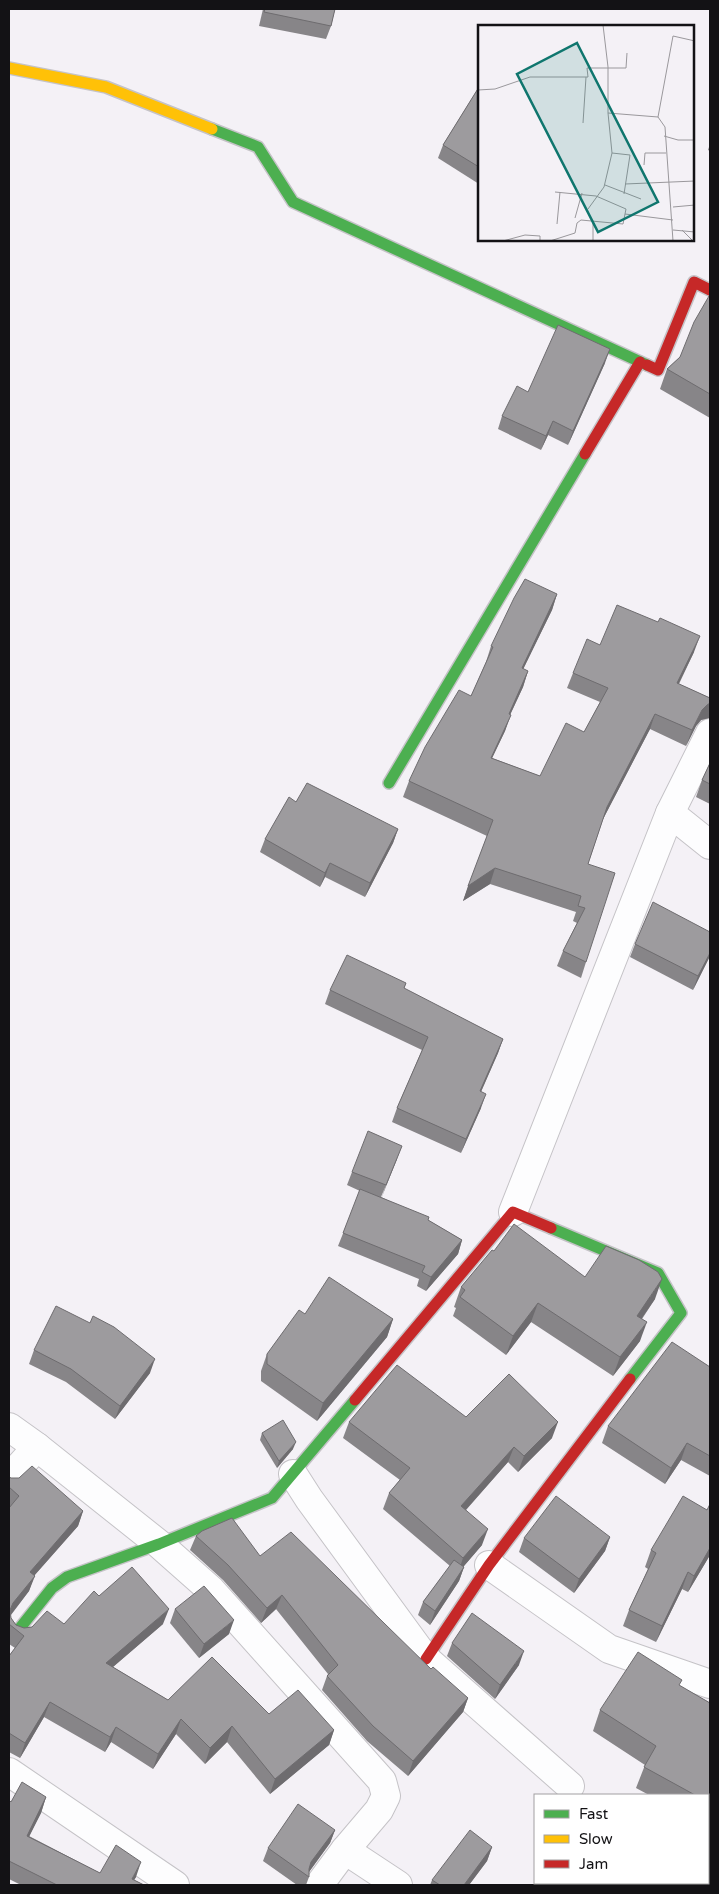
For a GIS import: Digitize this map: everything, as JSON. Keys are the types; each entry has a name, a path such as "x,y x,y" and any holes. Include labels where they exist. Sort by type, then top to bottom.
{"street":[{"path":"9,68 106,87 258,147 293,202 658,370 694,282 710,290"},
{"path":"389,783 640,362"},
{"path":"20,1628 52,1588 67,1577 159,1544 272,1498 513,1212 670,813 710,733"},
{"path":"670,813 710,845"},
{"path":"426,1659 489,1565 681,1313 658,1273 513,1212"},
{"path":"9,1427 159,1544 211,1590 382,1781 386,1796 379,1810 345,1850 319,1885"},
{"path":"9,1478 37,1447"},
{"path":"293,1474 308,1499 426,1659 570,1786"},
{"path":"489,1565 609,1649 710,1684"},
{"path":"9,1772 175,1885"},
{"path":"345,1850 398,1885"}],"building":[{"path":"265,9 335,9 331,26 264,12"},
{"path":"478,89 478,166 443,145"},
{"path":"709,296 710,394 667,369 680,357 694,322"},
{"path":"558,325 610,349 573,431 553,421 546,436 502,416 517,386 528,392"},
{"path":"525,579 557,594 522,668 528,671 509,714 511,715 491,758 540,776 566,723 584,732 608,688 573,673 587,639 600,645 617,605 658,622 660,618 700,636 677,683 710,698 710,703 702,710 692,730 655,714 607,807 588,864 615,873 586,962 563,951 585,908 578,906 581,896 495,868 468,886 493,820 409,781 425,747 459,690 471,696 493,647 491,646"},
{"path":"710,763 710,784 702,780"},
{"path":"307,783 398,829 370,883 330,863 325,873 265,839 289,797 296,802"},
{"path":"653,902 710,932 710,953 698,976 635,944"},
{"path":"347,955 406,983 404,988 503,1039 480,1091 486,1094 466,1139 397,1108 428,1037 330,990"},
{"path":"368,1131 402,1146 386,1185 352,1172"},
{"path":"360,1189 429,1217 428,1220 462,1240 431,1277 422,1272 425,1266 343,1233"},
{"path":"514,1224 585,1277 606,1246 639,1260 658,1272 662,1279 637,1316 647,1322 620,1357 538,1303 513,1336 460,1297 465,1290 461,1287 492,1250 494,1251"},
{"path":"329,1277 393,1319 323,1403 267,1364 267,1354 299,1310 305,1314"},
{"path":"56,1306 90,1323 93,1316 114,1327 155,1359 120,1406 71,1369 34,1350"},
{"path":"672,1342 710,1367 710,1456 687,1443 671,1468 608,1426"},
{"path":"397,1365 466,1417 509,1374 558,1422 524,1456 514,1447 461,1506 488,1529 463,1558 389,1493 410,1468 349,1422"},
{"path":"283,1420 296,1442 279,1461 262,1433"},
{"path":"32,1466 83,1511 30,1572 35,1576 13,1603 10,1610 11,1618 16,1625 24,1628 32,1627 47,1611 64,1624 94,1591 99,1596 132,1567 169,1609 106,1663 168,1700 212,1657 269,1714 298,1690 334,1730 275,1779 232,1726 210,1748 181,1719 158,1754 116,1727 110,1737 50,1702 25,1743 9,1733 9,1656 24,1636 9,1624 9,1508 19,1496 9,1487 9,1477 19,1478"},
{"path":"556,1496 610,1537 579,1579 524,1538"},
{"path":"683,1496 707,1510 710,1504 710,1548 694,1576 688,1572 662,1626 629,1610 656,1553 651,1550"},
{"path":"232,1518 260,1556 291,1532 431,1669 433,1667 468,1698 413,1761 373,1726 327,1676 338,1665 282,1595 267,1608 228,1565 196,1536 202,1531"},
{"path":"454,1560 464,1567 435,1611 423,1602"},
{"path":"204,1586 234,1620 204,1644 175,1609"},
{"path":"472,1613 524,1651 500,1685 452,1643"},
{"path":"638,1652 682,1680 679,1685 710,1703 710,1804 709,1794 693,1794 644,1767 656,1746 600,1710"},
{"path":"22,1782 46,1797 27,1836 100,1873 116,1845 141,1862 132,1879 144,1885 57,1885 9,1861 9,1800 11,1802"},
{"path":"298,1804 335,1830 311,1862 309,1877 268,1848"},
{"path":"470,1830 492,1847 464,1885 440,1885 432,1880"},
{"path":"560,1884 659,1885 562,1885"}],"traffic: fast":[{"path":"212,129 258,147 293,202 647,365"},
{"path":"389,783 585,454"},
{"path":"551,1228 658,1273 681,1313 630,1379"},
{"path":"20,1628 52,1588 67,1577 159,1544 272,1498 355,1400"}],"traffic: slow":[{"path":"9,68 106,87 212,129"}],"traffic: jam":[{"path":"647,365 658,370 694,282 710,290"},
{"path":"585,454 640,362"},
{"path":"355,1400 513,1212 551,1228"},
{"path":"426,1659 489,1565 630,1379"}]}
